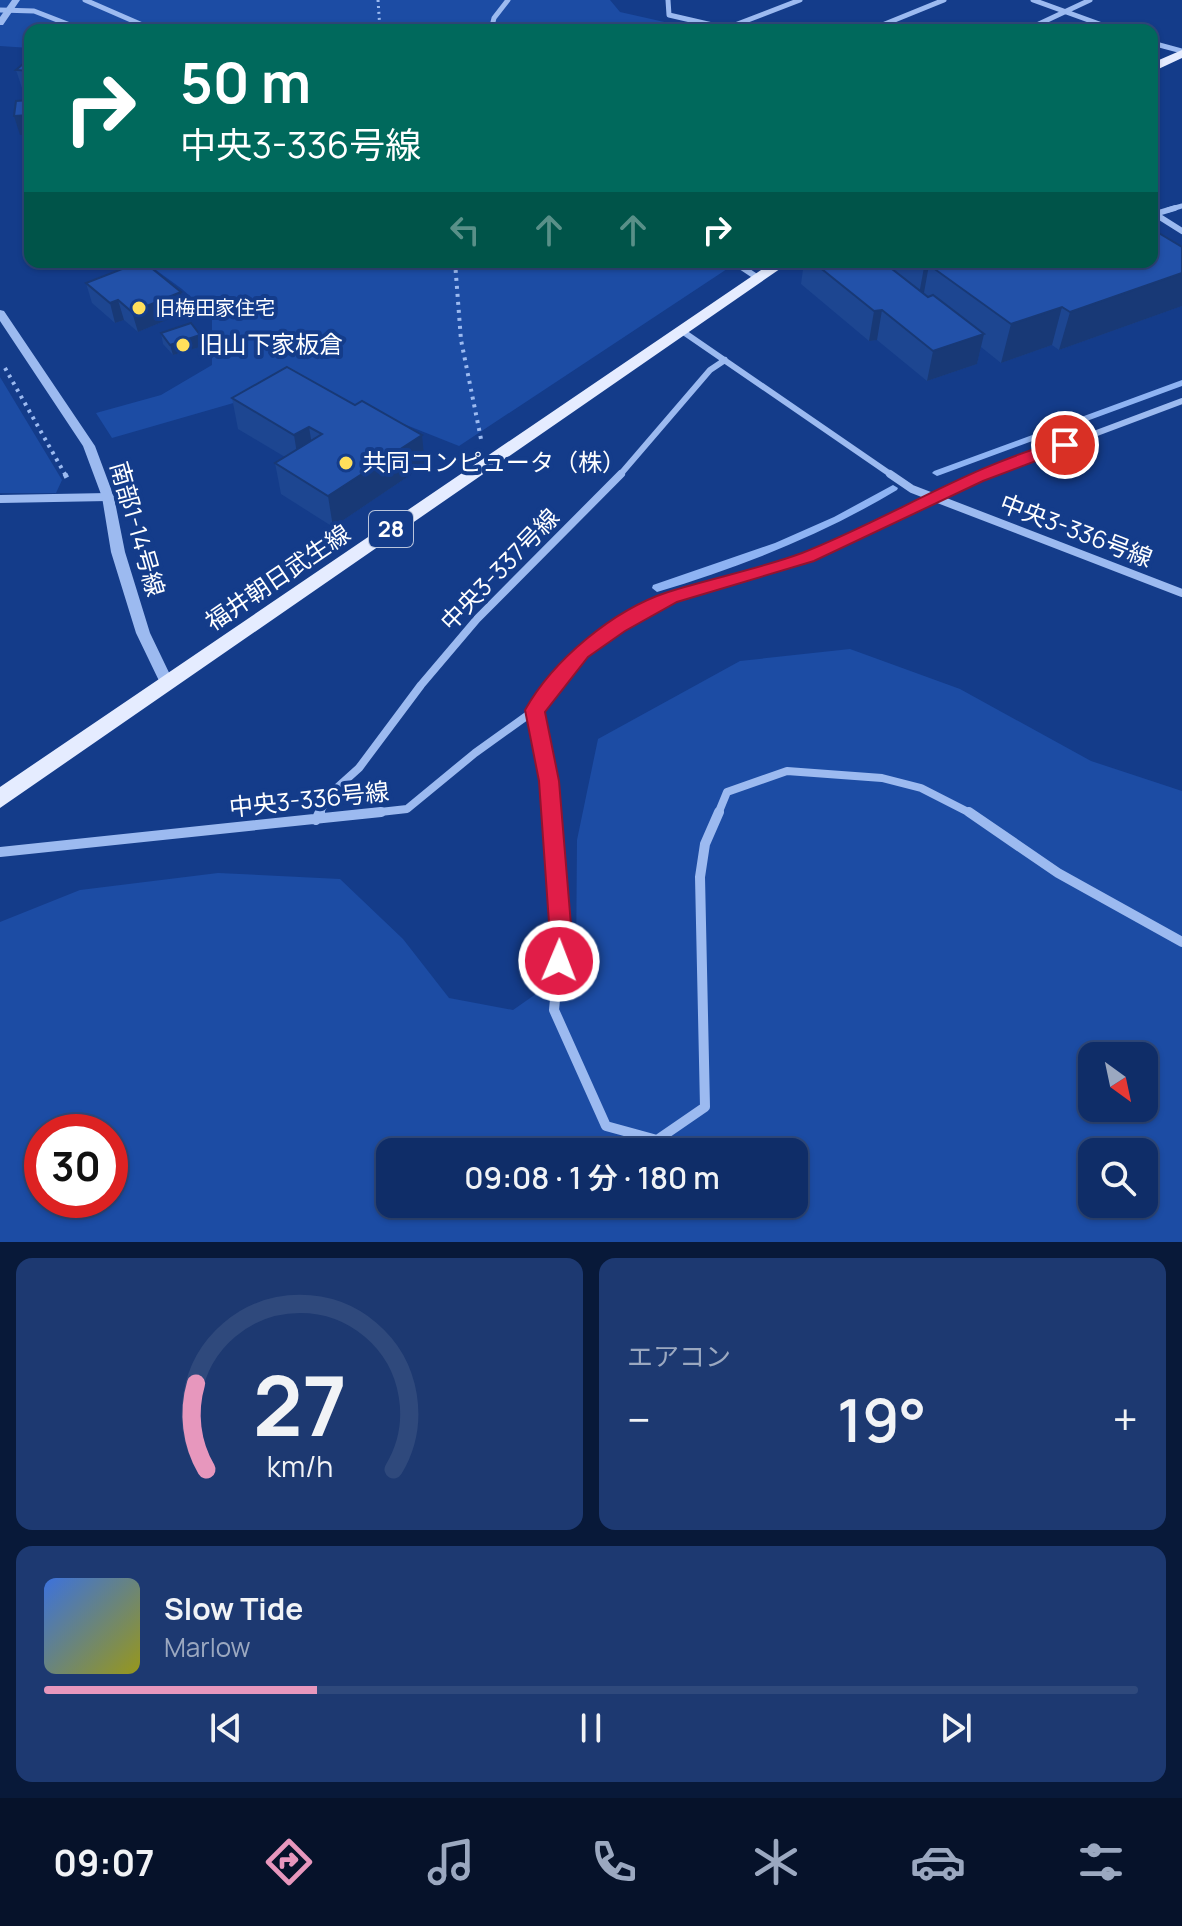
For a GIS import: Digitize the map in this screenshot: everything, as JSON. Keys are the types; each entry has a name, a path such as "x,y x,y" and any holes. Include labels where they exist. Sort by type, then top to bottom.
{"main road":[{"path":"1158,65 1182,53"},
{"name":"福井朝日武生線","path":"0,799 774,268"}],"street":[{"path":"0,23 16,0"},
{"path":"85,0 140,24"},
{"path":"492,24 508,0"},
{"path":"668,0 669,15 709,24"},
{"path":"737,24 800,0"},
{"path":"885,24 944,0"},
{"path":"1033,0 1099,24"},
{"path":"1039,24 1090,0"},
{"path":"0,10 34,11 68,24"},
{"path":"1158,45 1182,53"},
{"path":"1158,213 1182,206"},
{"path":"1158,216 1182,231"},
{"path":"743,268 758,278"},
{"name":"南部1-14号線","path":"0,313 89,446 108,497 118,552 143,633 167,683"},
{"path":"682,331 912,489 936,499 977,478 1182,401"},
{"name":"中央3-337号線","path":"316,820 329,795 359,768 421,685 477,619 626,469 710,370 725,360"},
{"path":"0,499 108,497"},
{"name":"中央3-336号線","path":"0,852 407,809 475,753 535,710 582,652 619,626 670,598 808,557 907,508 936,499 1182,593"},
{"path":"535,710 549,781 561,937 554,1010 606,1126 657,1140 705,1107 700,877 705,844 727,792 778,772 882,778 921,788 969,812 1058,873 1182,942"}],"path":[{"path":"378,0 380,24"},
{"path":"455,268 461,340 481,439"},
{"path":"0,361 70,482"}],"shaded area":[{"path":"0,0 610,0 620,12 673,24 24,24 24,48 0,46"},
{"path":"153,268 727,269 459,446 308,386 261,395 112,438 96,413 161,395 212,365 212,316"},
{"path":"0,377 62,480 56,493 0,493"},
{"path":"850,649 960,689 1091,761 1182,791 1182,1242 0,1242 0,922 80,890 218,873 340,879 403,939 449,998 513,1010 576,966 577,840 598,739 740,661"}],"building":[{"path":"24,100 24,115 14,116 16,101"},
{"path":"1158,233 1182,247 1182,273 1070,312 1062,307 1011,324 933,268 1158,268"},
{"path":"125,268 151,268 181,292 132,312 118,300 110,303 86,283"},
{"path":"820,268 891,268 984,334 933,351 882,310 874,311"},
{"path":"191,323 200,335 170,345 161,333"},
{"path":"287,367 355,405 362,401 422,435 328,496 275,463 322,434 309,427 294,435 232,398"}],"waterway":[{"path":"937,473 1182,383"},
{"path":"657,588 778,546 837,520 893,488"}],"place":[{"name":"旧梅田家住宅","path":"139,308"},
{"name":"旧山下家板倉","path":"183,345"},
{"name":"共同コンピュータ（株）","path":"346,463"}],"route":[{"path":"559,961 561,937 549,781 535,710 582,652 619,626 670,598 808,557 907,508 1065,445"}]}
